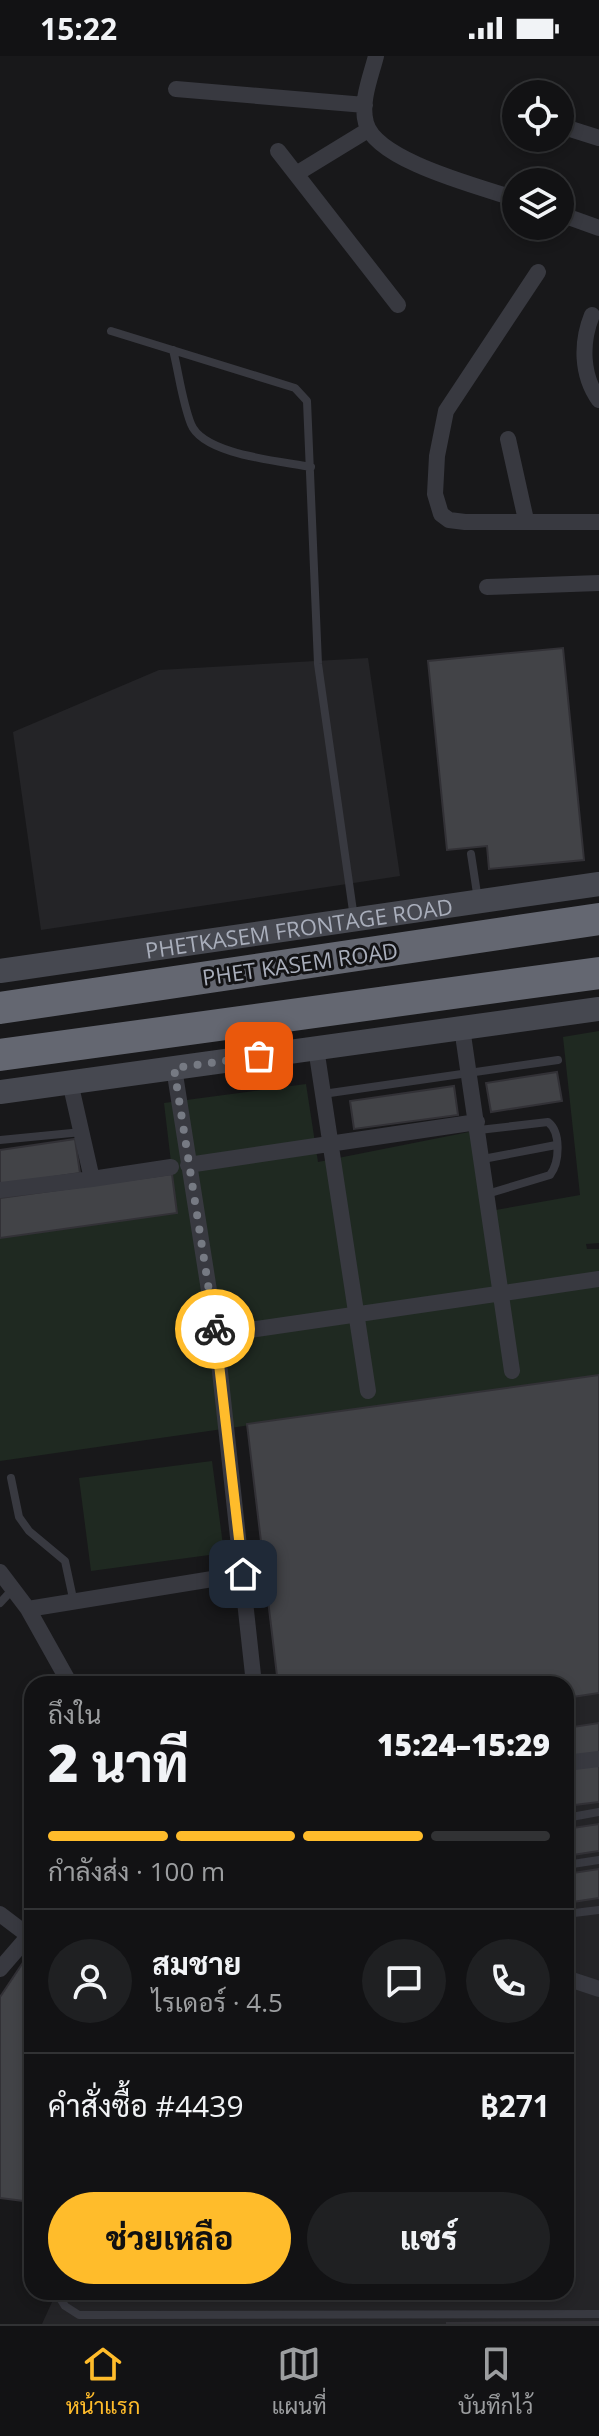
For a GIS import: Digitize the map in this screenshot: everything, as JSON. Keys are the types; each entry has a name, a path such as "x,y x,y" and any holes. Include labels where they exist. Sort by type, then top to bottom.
{"highway":[{"name":"PHET KASEM ROAD","path":"0,1008 599,919"},
{"path":"0,1055 599,973"}],"main road":[{"name":"PHETKASEM FRONTAGE ROAD","path":"0,971 599,884"},
{"path":"0,1092 599,1009"}],"street":[{"path":"376,56 365,105 368,130 394,152 421,165 502,194"},
{"path":"176,89 365,105"},
{"path":"296,174 368,130"},
{"path":"574,130 599,138"},
{"path":"278,151 398,305"},
{"path":"574,219 599,228"},
{"path":"538,272 446,411 437,456 435,494 441,514 449,520 599,522"},
{"path":"592,315 586,330 584,354 589,382 599,400"},
{"path":"508,439 526,520"},
{"path":"487,587 599,583"},
{"path":"462,1028 512,1371"},
{"path":"316,1048 368,1391"},
{"path":"174,1068 180,1166 216,1335 253,1676"},
{"path":"70,1082 92,1179"},
{"path":"0,1190 478,1126"},
{"path":"216,1335 599,1279"},
{"path":"0,1572 28,1609 66,1676"},
{"path":"28,1609 243,1574"},
{"path":"574,1762 599,1759"},
{"path":"0,1914 24,1930"},
{"path":"0,1969 24,1941"},
{"path":"574,1981 599,1989"}],"lane":[{"path":"111,331 304,394 311,467 318,664 354,919"},
{"path":"173,350 192,426 201,437 221,449 311,467"},
{"path":"471,854 478,901"},
{"path":"323,1094 558,1060"},
{"path":"478,1126 548,1122 555,1130 557,1159 550,1175 487,1194"},
{"path":"0,1140 83,1132"},
{"path":"483,1159 556,1145"},
{"path":"11,1478 19,1517 29,1531 65,1561 74,1603"},
{"path":"0,1603 12,1590"},
{"path":"574,1817 599,1812"},
{"path":"574,1864 599,1860"},
{"path":"574,1913 599,1910"},
{"path":"61,2300 79,2315 599,2314"}],"shaded area":[{"path":"368,658 400,876 41,930 13,732 159,670"},
{"path":"599,1031 599,1243 586,1244 587,1249 599,1249 599,1375 0,1461 0,1238 177,1213 164,1103 306,1084 318,1162 479,1130 490,1211 580,1195 563,1037"},
{"path":"599,1375 599,2324 42,2324 52,2302 81,2300 574,2300 574,1676 277,1676 247,1424"},
{"path":"212,1461 224,1553 91,1571 79,1478"}],"building":[{"path":"563,648 584,860 489,869 487,846 447,850 428,661"},
{"path":"557,1072 562,1101 491,1112 486,1083"},
{"path":"454,1086 458,1115 354,1129 350,1101"},
{"path":"75,1139 80,1173 0,1185 0,1150"},
{"path":"172,1174 177,1213 0,1238 0,1198"},
{"path":"599,1375 599,1693 574,1697 574,1676 277,1676 247,1424"},
{"path":"599,1723 599,1802 574,1805 574,1727"},
{"path":"599,1824 599,1851 574,1855 574,1828"},
{"path":"599,1869 599,1898 574,1902 574,1873"},
{"path":"24,1961 24,2201 0,2198 0,1997"},
{"path":"447,2323 599,2324 447,2324"}],"way so far":[{"path":"215,1329 174,1068 259,1056"}],"route":[{"path":"215,1329 243,1574"}]}
